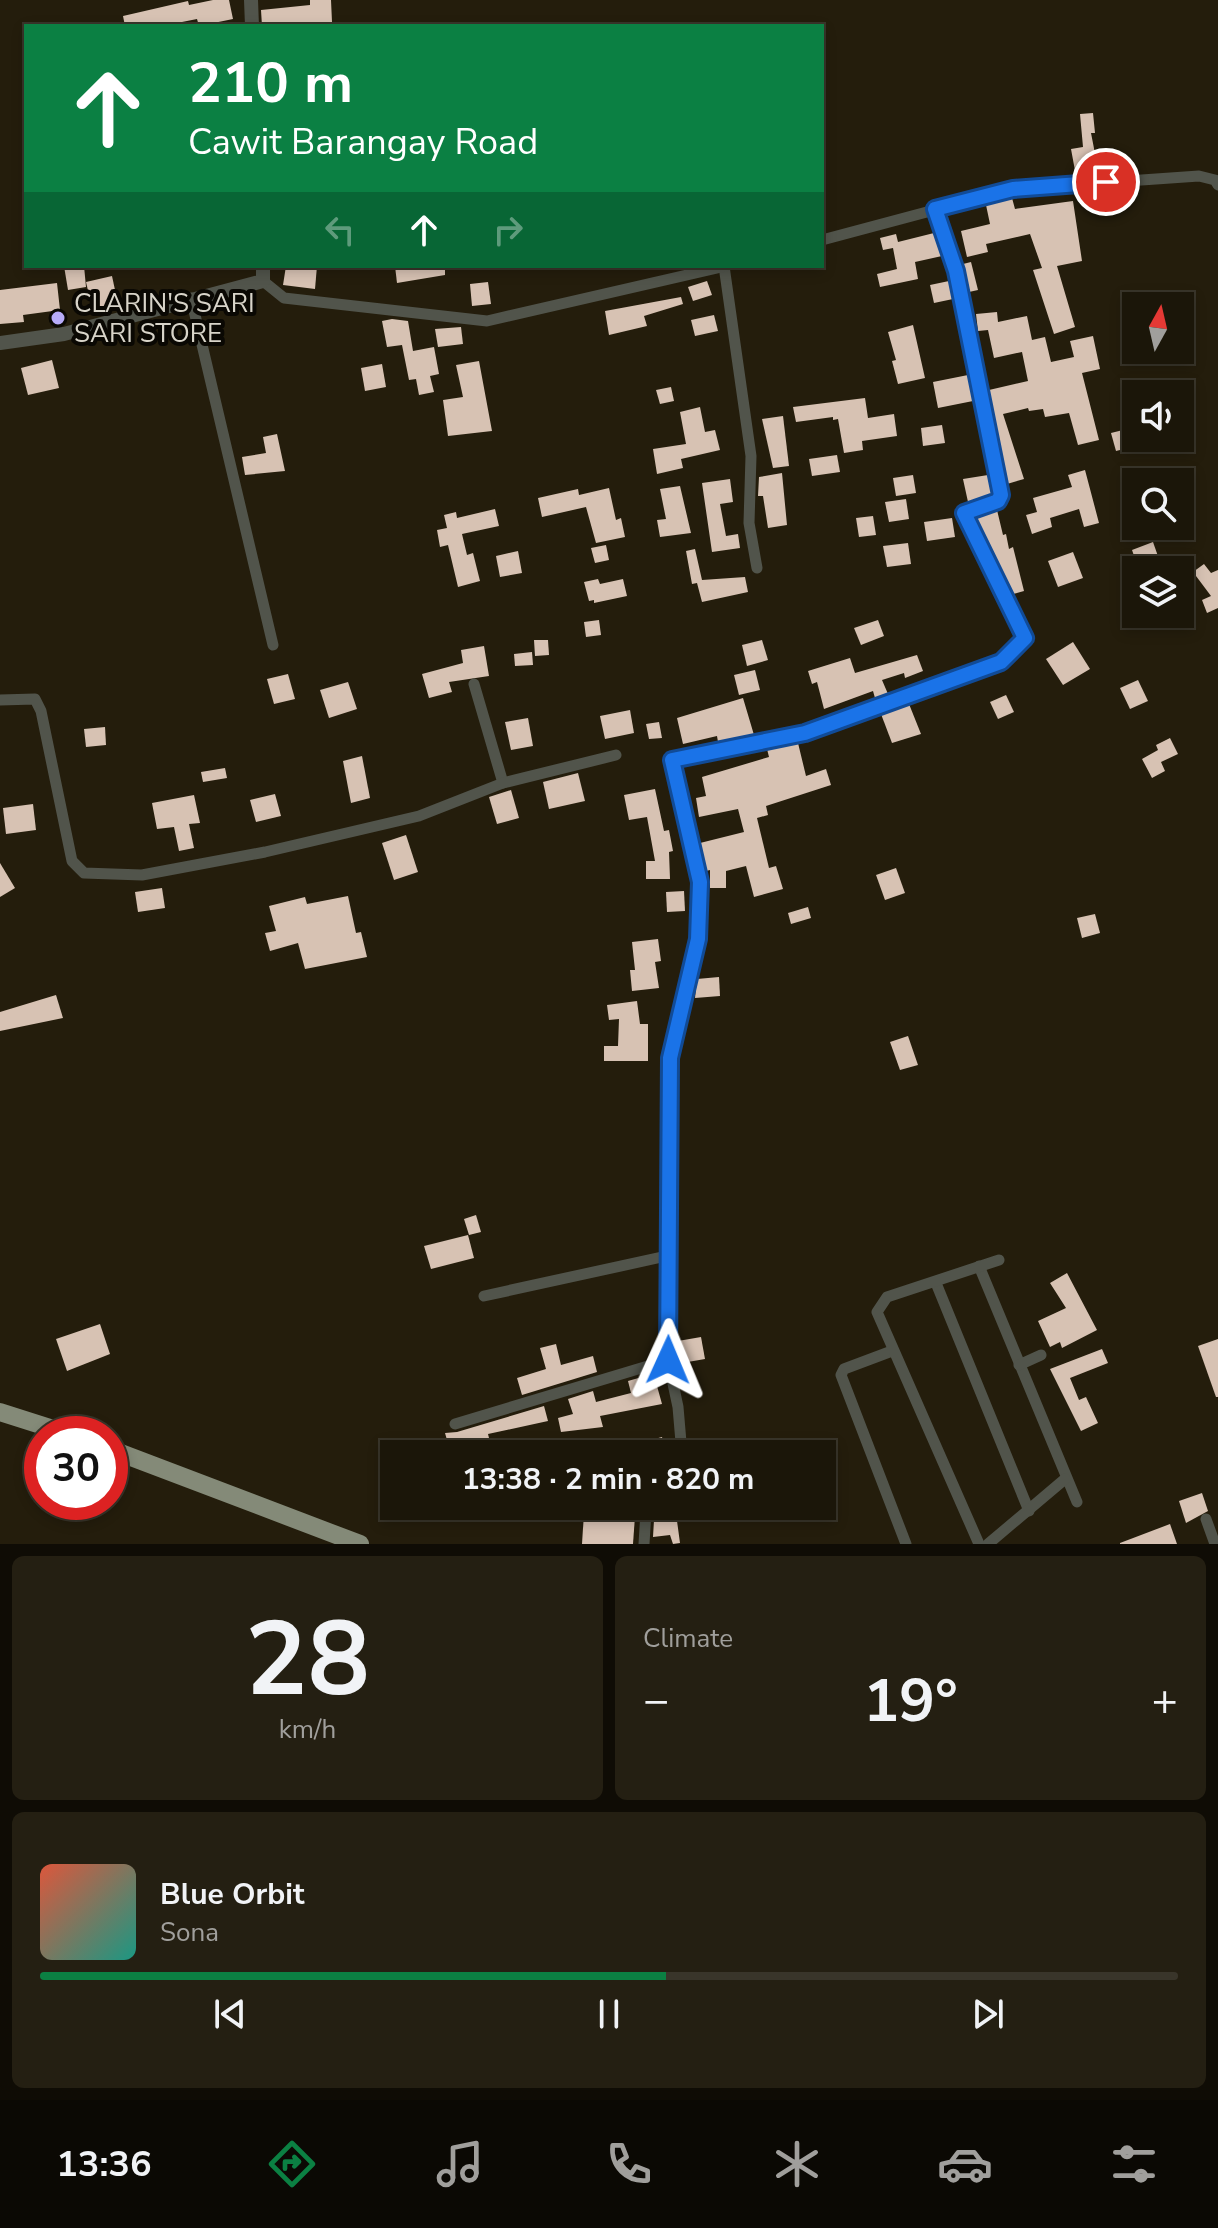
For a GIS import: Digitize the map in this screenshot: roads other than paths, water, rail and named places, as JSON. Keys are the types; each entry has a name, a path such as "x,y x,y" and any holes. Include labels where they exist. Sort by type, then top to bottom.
{"main road":[{"path":"0,1412 24,1420"},
{"path":"128,1456 360,1544"}],"street":[{"path":"251,0 252,24"},
{"path":"824,239 1013,189 1199,176 1215,180 1218,185"},
{"path":"681,1440 678,1407 668,1360 670,1058 698,939 700,882 672,760 805,733 1001,662 1025,638 964,513 998,501 1001,495 956,271 935,209"},
{"path":"0,343 64,334 263,274 284,298 487,321 716,268"},
{"path":"725,268 751,456 749,523 757,568"},
{"path":"191,298 273,645"},
{"path":"474,684 503,783"},
{"path":"0,700 35,699 72,861 84,873 142,875 265,852 419,816 503,783 616,755"},
{"path":"484,1296 671,1255"},
{"path":"979,1544 878,1319 878,1307 887,1297 999,1260"},
{"path":"979,1266 1077,1502"},
{"path":"936,1283 1029,1511"},
{"path":"892,1351 844,1369 841,1375 906,1544"},
{"path":"1019,1365 1041,1355"},
{"path":"455,1424 668,1360"},
{"path":"988,1544 1065,1479"},
{"path":"1206,1519 1215,1544"},
{"path":"644,1544 645,1520"}],"place":[{"name":"CLARIN'S SARI SARI STORE","path":"58,318"}]}
